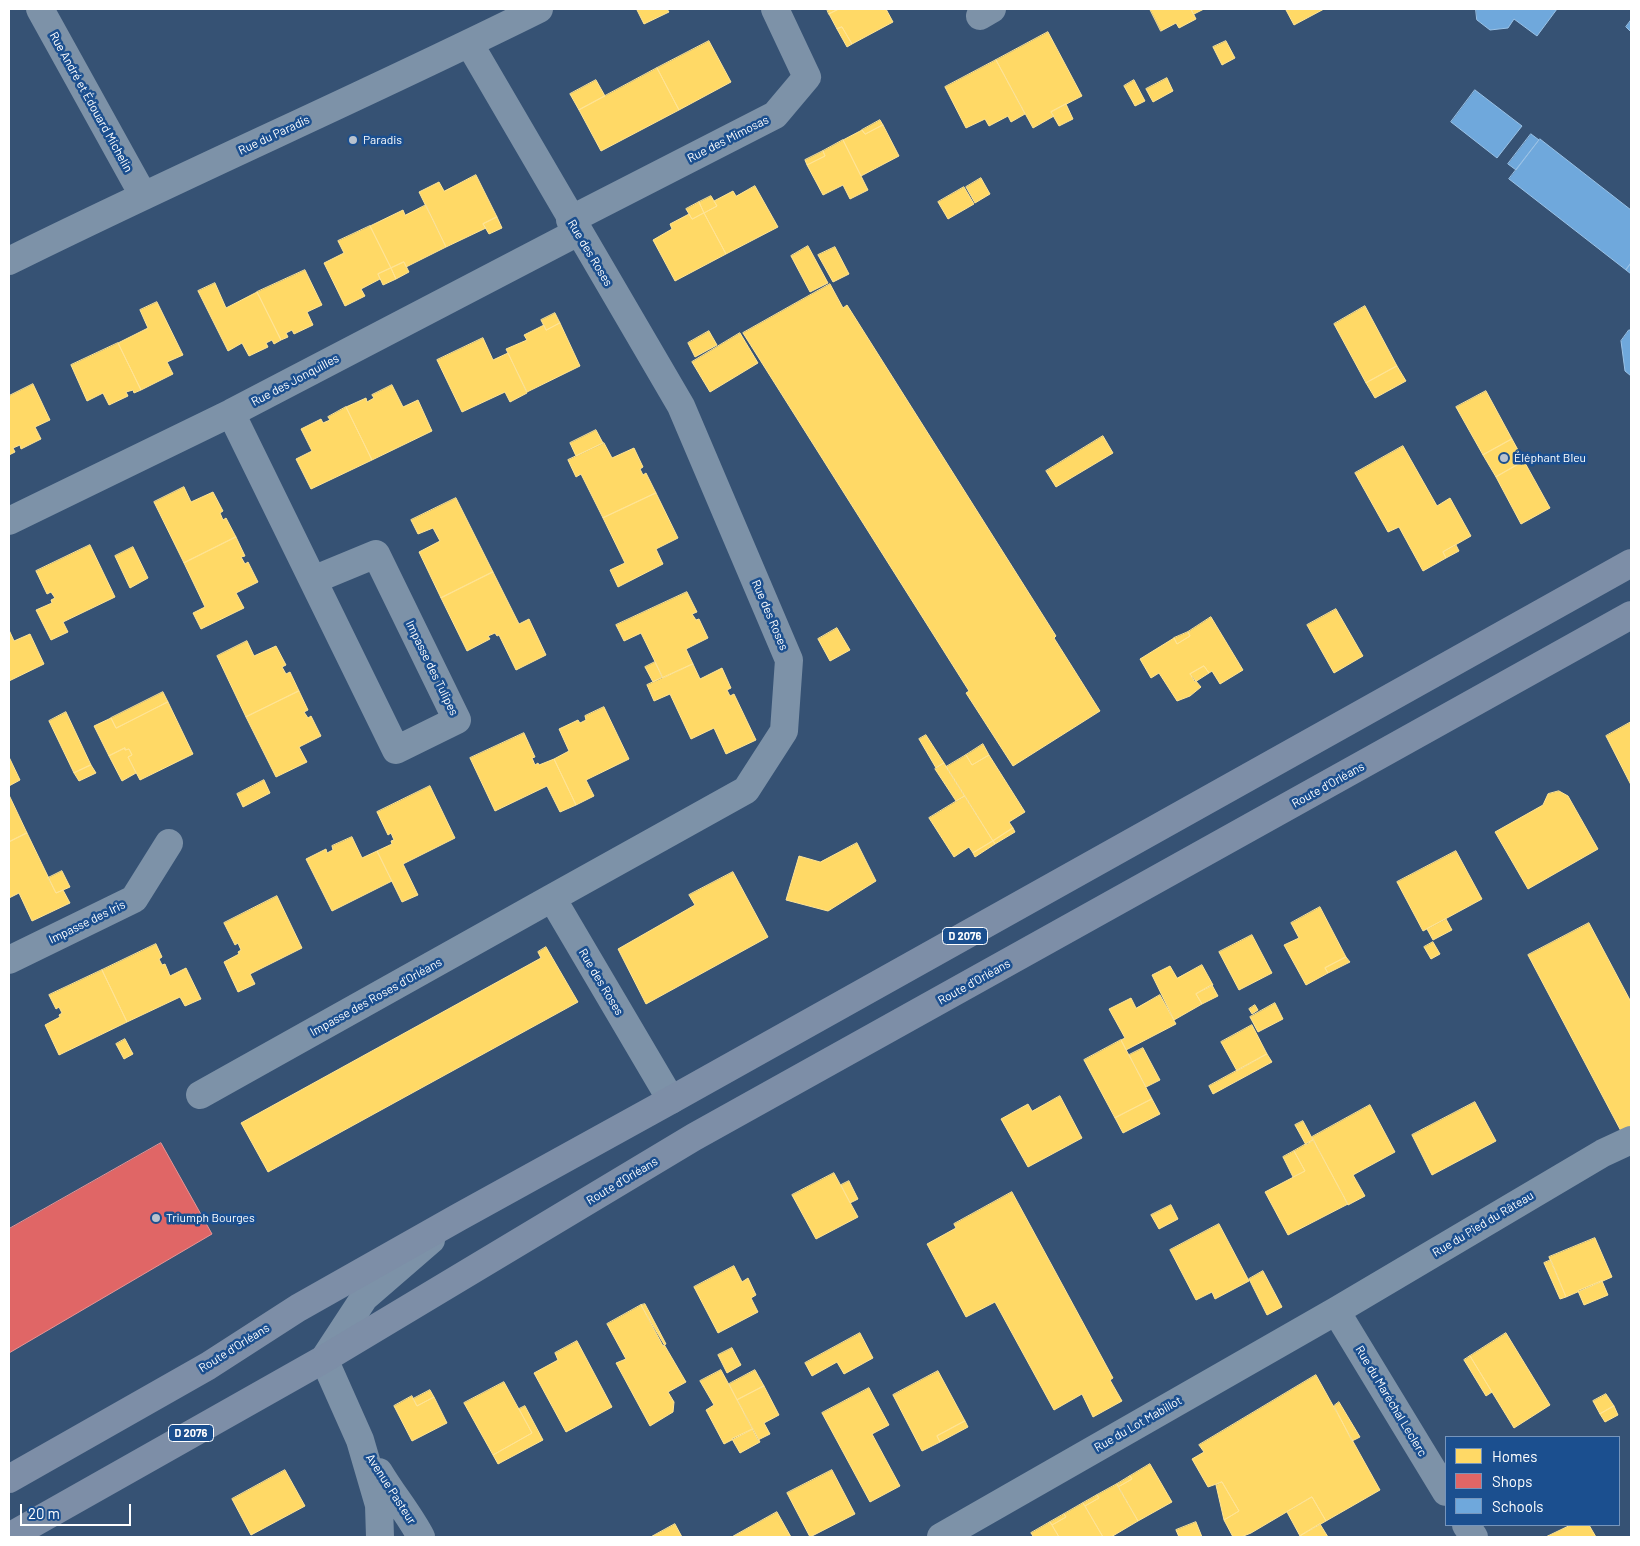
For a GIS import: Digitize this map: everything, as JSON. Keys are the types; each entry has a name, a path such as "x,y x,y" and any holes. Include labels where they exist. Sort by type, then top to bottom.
{"main road":[{"name":"Route d'Orléans","path":"9,1479 208,1366 298,1308 459,1217 672,1100 1631,563"},
{"name":"Route d'Orléans","path":"9,1537 324,1359 694,1137 1631,615"}],"street":[{"name":"Rue André et Édouard Michelin","path":"40,9 143,195"},
{"name":"Rue du Paradis","path":"9,261 143,195 539,9"},
{"name":"Rue des Mimosas","path":"574,226 775,115 807,78 776,9"},
{"name":"Rue des Roses","path":"469,43 574,226 681,406 789,660 784,731 746,790 552,898 672,1100"},
{"name":"Rue des Jonquilles","path":"9,522 232,413 574,226"},
{"name":"Impasse des Tulipes","path":"232,413 313,580 396,750 457,720 376,554 313,580"},
{"name":"Impasse des Iris","path":"9,960 134,899 169,844"},
{"name":"Impasse des Roses d'Orléans","path":"200,1095 552,898"},
{"name":"Rue du Pied du Râteau","path":"1336,1311 1603,1154 1631,1140"},
{"name":"Route d'Orléans","path":"324,1359 364,1298 459,1217"},
{"name":"Rue du Maréchal Leclerc","path":"1336,1311 1445,1490"},
{"name":"Rue du Lot Mabillot","path":"941,1537 1336,1311"},
{"name":"Avenue Pasteur","path":"324,1359 360,1440 394,1498 410,1516 421,1537"},
{"name":"Avenue Pasteur","path":"360,1440 379,1505 380,1537"},
{"path":"1467,1526 1474,1537"}],"building: Homes":[{"path":"667,9 669,12 644,24 637,10"},
{"path":"827,9 839,9 829,14"},
{"path":"839,9 886,9 893,22 852,44 842,27 837,29 829,14"},
{"path":"1150,9 1191,9 1196,19 1179,28 1176,23 1161,31"},
{"path":"1191,9 1204,9 1194,14"},
{"path":"1324,9 1294,25 1286,10"},
{"path":"842,27 852,44 847,47 837,29"},
{"path":"1048,32 1082,96 1051,112 1054,116 1033,128 996,60"},
{"path":"709,41 731,82 679,110 657,68"},
{"path":"1226,41 1235,58 1222,65 1213,47"},
{"path":"996,60 1025,114 1011,122 1008,116 989,126 985,119 966,128 945,87"},
{"path":"657,68 679,110 601,151 579,110"},
{"path":"1167,78 1173,91 1153,102 1146,89"},
{"path":"596,80 605,96 579,110 570,94"},
{"path":"1134,80 1145,101 1135,106 1124,86"},
{"path":"1066,104 1073,119 1059,126 1051,112"},
{"path":"880,120 883,125 865,134 862,130"},
{"path":"883,125 899,156 861,176 843,140 862,130 865,134"},
{"path":"843,140 868,190 850,199 843,185 823,195 807,165 825,156 823,151"},
{"path":"823,151 825,156 807,165 805,160"},
{"path":"476,175 497,217 483,224 486,228 446,247 419,192 439,182 444,191"},
{"path":"981,178 990,194 975,203 966,187"},
{"path":"755,186 778,227 726,254 704,213 717,206 714,201 733,191 736,196"},
{"path":"964,187 974,204 948,219 938,202"},
{"path":"711,196 717,206 704,213 699,202"},
{"path":"699,202 704,213 692,219 686,209"},
{"path":"426,205 446,247 406,267 404,262 391,268 370,226 403,210 405,215"},
{"path":"704,213 726,254 675,281 653,240 672,229 670,224 689,214 692,219"},
{"path":"497,217 502,228 489,234 483,224"},
{"path":"370,226 391,268 378,274 380,279 361,289 365,296 345,306 324,263 344,253 338,241"},
{"path":"808,246 828,283 810,292 791,256"},
{"path":"835,247 849,274 833,282 818,255"},
{"path":"404,262 409,272 396,279 391,268"},
{"path":"391,268 396,279 383,285 378,274"},
{"path":"305,270 322,305 307,312 313,325 294,334 292,330 286,333 288,337 281,340 257,292"},
{"path":"215,283 226,308 257,292 281,340 274,344 272,340 266,343 268,347 249,356 242,343 228,351 198,291"},
{"path":"830,284 843,308 847,305 1056,636 1054,638 1100,711 1013,766 966,693 969,691 743,333"},
{"path":"157,302 183,355 167,362 173,374 141,390 118,343 148,328 140,310"},
{"path":"1365,306 1397,366 1366,383 1334,324"},
{"path":"555,313 560,323 546,330 541,320"},
{"path":"560,323 580,366 527,392 506,349 527,340 524,335 544,325 546,330"},
{"path":"709,331 717,345 695,357 688,343"},
{"path":"740,333 758,363 710,392 692,362"},
{"path":"483,338 493,360 508,353 527,393 510,402 505,392 462,412 437,360"},
{"path":"118,343 141,390 134,393 133,390 126,392 128,396 109,405 103,393 87,401 71,365"},
{"path":"1397,366 1406,381 1375,398 1366,383"},
{"path":"33,384 50,420 35,427 41,439 21,449 20,445 13,448 15,452 9,455 9,396"},
{"path":"392,385 403,407 418,400 432,431 372,460 346,407 366,398 367,402 374,398 372,395"},
{"path":"1486,391 1512,439 1483,455 1456,407"},
{"path":"346,407 372,460 311,489 296,459 312,451 301,429 321,419 323,423 330,420 328,417"},
{"path":"596,430 603,443 576,456 570,443"},
{"path":"1103,436 1113,453 1056,487 1046,471"},
{"name":"Éléphant Bleu","path":"1512,439 1524,461 1496,477 1483,455"},
{"path":"604,443 612,458 634,448 643,467 640,469 643,475 646,473 656,493 603,518 581,474 576,477 568,460"},
{"path":"1403,446 1437,506 1450,498 1471,536 1443,552 1446,558 1423,571 1399,527 1388,532 1355,473"},
{"path":"1524,461 1550,508 1521,524 1496,477"},
{"path":"184,487 191,502 213,492 223,511 220,513 223,520 226,518 236,537 184,563 154,502"},
{"path":"656,493 678,538 656,549 663,564 618,587 610,570 625,563 603,518"},
{"path":"456,498 493,572 441,598 419,552 440,541 433,528 418,534 411,520"},
{"path":"236,537 245,556 241,557 245,564 248,562 258,582 236,593 244,608 201,629 193,613 205,607 184,563"},
{"path":"90,545 115,597 63,622 68,632 51,640 36,610 52,603 51,600 55,598 51,592 47,594 36,571"},
{"path":"1456,545 1459,551 1446,558 1443,552"},
{"path":"133,547 148,578 130,588 115,556"},
{"path":"493,572 519,624 529,619 546,655 516,670 499,635 497,636 495,633 488,636 490,639 467,651 441,598"},
{"path":"687,592 697,612 692,614 696,620 699,619 708,638 686,649 693,664 663,678 641,633 624,641 616,625"},
{"path":"1336,609 1363,656 1334,673 1307,625"},
{"path":"1211,617 1243,670 1220,684 1212,671 1209,673 1204,666 1190,674 1201,687 1190,696 1177,701 1159,673 1151,678 1140,659 1174,638 1177,644 1190,636 1188,632"},
{"path":"837,628 850,650 830,661 818,639"},
{"path":"9,630 14,641 30,634 44,664 9,681"},
{"path":"1188,632 1190,636 1177,644 1174,638"},
{"path":"247,641 254,656 276,646 286,665 282,667 286,674 290,672 299,691 246,717 217,656"},
{"path":"655,662 662,677 653,682 645,667"},
{"path":"693,664 700,679 722,668 731,688 727,690 730,696 734,694 756,740 726,754 714,728 691,739 670,694 654,701 647,685"},
{"path":"1204,666 1209,673 1195,682 1190,674"},
{"path":"299,691 308,710 304,712 308,718 311,716 321,736 299,747 307,762 276,777 246,717"},
{"path":"163,692 168,702 116,728 111,718"},
{"path":"168,702 193,754 140,780 128,757 132,755 129,749 125,750 125,748 109,756 94,726 111,718 116,728"},
{"path":"604,707 629,759 586,780 594,796 576,805 554,759 569,751 559,729 578,720 580,723 586,720 585,716"},
{"path":"66,712 91,765 74,773 49,721"},
{"path":"1631,722 1631,785 1606,736"},
{"path":"524,733 535,757 532,758 535,765 554,759 576,805 560,812 547,786 495,811 470,758"},
{"path":"926,735 944,763 936,768 919,739"},
{"path":"983,744 989,755 972,765 966,755"},
{"path":"125,748 125,750 129,749 132,755 128,757 136,773 122,781 109,756"},
{"path":"966,755 972,765 989,755 1025,812 1009,822 1013,828 993,841 946,767"},
{"path":"9,757 20,780 9,786"},
{"path":"944,763 965,796 956,801 935,769"},
{"path":"91,765 96,773 79,781 74,773"},
{"path":"264,780 270,793 243,807 237,794"},
{"path":"430,786 455,838 403,864 418,895 402,902 377,851 392,844 391,841 394,840 391,833 388,835 377,812"},
{"path":"1559,791 1568,796 1598,849 1528,889 1495,832 1543,805 1548,794"},
{"path":"9,795 27,833 9,842"},
{"path":"965,796 993,841 973,853 969,847 954,857 929,818"},
{"path":"1013,828 1015,832 995,844 993,841"},
{"path":"27,833 56,893 63,890 70,903 32,921 19,893 9,898 9,842"},
{"path":"352,837 362,858 377,851 392,881 332,911 306,859 326,849 327,853 333,850 332,846"},
{"path":"993,841 995,844 975,857 973,853"},
{"path":"857,843 876,881 828,911 786,900 799,856 820,862"},
{"path":"1456,851 1482,899 1423,931 1397,882"},
{"path":"62,871 70,887 56,893 48,878"},
{"path":"733,872 768,937 646,1004 618,949 695,905 689,895"},
{"path":"277,896 302,948 250,974 255,984 238,992 224,962 239,954 238,952 241,950 238,943 235,945 224,923"},
{"path":"1320,907 1346,957 1325,968 1328,973 1306,985 1284,945 1299,938 1291,923"},
{"path":"1446,919 1452,930 1433,940 1427,929"},
{"path":"1589,923 1631,1002 1631,1129 1622,1133 1528,955"},
{"path":"1252,935 1272,973 1239,990 1219,952"},
{"path":"1433,942 1440,954 1431,959 1424,947"},
{"path":"156,944 162,957 159,959 162,965 165,964 170,976 186,968 201,999 185,1006 180,997 127,1022 102,970"},
{"path":"546,947 578,1002 268,1172 241,1123 541,958 538,952"},
{"path":"1346,957 1350,962 1328,973 1325,968"},
{"path":"1202,965 1213,985 1196,994 1202,1004 1174,1020 1152,975 1170,966 1177,978"},
{"path":"102,970 127,1022 59,1055 45,1025 60,1017 59,1015 62,1013 59,1007 56,1009 49,995"},
{"path":"1212,985 1218,996 1202,1004 1196,994"},
{"path":"1160,995 1176,1024 1126,1050 1121,1040 1125,1038 1109,1009 1131,998 1136,1008"},
{"path":"1275,1003 1283,1019 1258,1032 1250,1017"},
{"path":"1255,1005 1258,1010 1252,1014 1249,1009"},
{"path":"1252,1025 1267,1054 1237,1071 1221,1042"},
{"path":"125,1039 133,1054 124,1059 116,1044"},
{"path":"1121,1040 1152,1099 1115,1118 1084,1060"},
{"path":"1143,1048 1160,1080 1146,1087 1129,1055"},
{"path":"1267,1054 1272,1062 1213,1094 1209,1086"},
{"path":"1060,1096 1082,1138 1028,1167 1001,1119 1028,1104 1032,1111"},
{"path":"1152,1099 1160,1114 1123,1133 1115,1118"},
{"path":"1475,1102 1496,1141 1432,1175 1412,1135"},
{"path":"1370,1105 1395,1152 1353,1175 1365,1196 1348,1205 1312,1137"},
{"path":"1303,1121 1313,1140 1306,1145 1295,1125"},
{"path":"1313,1140 1348,1204 1288,1235 1265,1192 1305,1171 1294,1151"},
{"path":"1294,1151 1305,1171 1293,1177 1283,1157"},
{"path":"834,1173 858,1217 816,1239 792,1195"},
{"path":"849,1181 858,1199 850,1203 841,1185"},
{"path":"1012,1192 1113,1378 1110,1380 1122,1401 1093,1417 1082,1394 1054,1410 995,1302 966,1317 927,1244 956,1228 954,1224"},
{"path":"1171,1205 1178,1219 1159,1229 1151,1215"},
{"path":"1219,1224 1249,1281 1215,1299 1212,1292 1196,1300 1170,1250"},
{"path":"1595,1238 1612,1277 1566,1297 1549,1257"},
{"path":"1551,1260 1566,1297 1560,1299 1544,1263"},
{"path":"734,1266 742,1282 748,1278 756,1295 751,1298 758,1312 718,1333 694,1287"},
{"path":"1263,1271 1282,1307 1267,1315 1249,1279"},
{"path":"1602,1281 1608,1295 1584,1305 1578,1291"},
{"path":"645,1304 666,1344 663,1346 641,1305"},
{"path":"641,1305 686,1382 668,1392 674,1402 673,1412 650,1426 616,1363 626,1359 607,1324"},
{"path":"860,1333 873,1358 844,1374 837,1362 812,1376 805,1363"},
{"path":"1506,1333 1550,1405 1514,1428 1470,1356"},
{"path":"577,1341 612,1407 566,1432 534,1373 558,1360 555,1353"},
{"path":"732,1348 741,1365 727,1373 718,1355"},
{"path":"1470,1356 1492,1392 1486,1396 1464,1360"},
{"path":"721,1370 753,1429 724,1444 706,1410 714,1405 700,1381"},
{"path":"755,1370 764,1386 737,1400 729,1384"},
{"path":"938,1371 965,1421 937,1436 940,1442 922,1451 893,1395"},
{"path":"1316,1375 1380,1490 1326,1521 1312,1497 1251,1533 1241,1537 1233,1537 1224,1520 1239,1511 1222,1482 1208,1487 1192,1459 1204,1452 1199,1445"},
{"path":"504,1382 532,1433 493,1455 464,1403"},
{"path":"764,1386 779,1415 764,1423 770,1434 758,1440 737,1400"},
{"path":"869,1388 889,1425 872,1434 900,1486 870,1502 822,1413"},
{"path":"430,1390 434,1397 417,1406 413,1399"},
{"path":"1606,1394 1614,1406 1600,1414 1593,1401"},
{"path":"412,1396 417,1406 434,1397 447,1423 412,1441 394,1406"},
{"path":"1339,1402 1360,1437 1352,1441 1334,1406"},
{"path":"525,1406 543,1440 498,1464 493,1455 532,1433 519,1409"},
{"path":"1614,1406 1618,1415 1605,1422 1600,1414"},
{"path":"965,1421 968,1427 940,1442 937,1436"},
{"path":"753,1429 760,1442 740,1453 732,1439"},
{"path":"1150,1464 1172,1502 1138,1521 1118,1487 1132,1479 1130,1476"},
{"path":"285,1470 305,1506 251,1535 232,1499"},
{"path":"832,1470 855,1514 810,1537 787,1493"},
{"path":"1130,1476 1132,1479 1118,1487 1117,1484"},
{"path":"1222,1482 1239,1511 1224,1520 1216,1485"},
{"path":"1117,1484 1138,1521 1111,1537 1103,1537 1085,1506 1099,1498 1097,1495"},
{"path":"1097,1495 1099,1498 1085,1506 1083,1503"},
{"path":"1312,1497 1326,1521 1300,1536 1287,1512"},
{"path":"1083,1503 1103,1537 1059,1537 1052,1525 1066,1517 1064,1514"},
{"path":"777,1512 791,1537 732,1537"},
{"path":"1064,1514 1066,1517 1052,1525 1050,1522"},
{"path":"1050,1522 1059,1537 1031,1537 1033,1536 1031,1533"},
{"path":"1196,1522 1202,1537 1179,1537 1176,1530"},
{"path":"675,1524 682,1537 651,1537"},
{"path":"1320,1524 1328,1537 1300,1536"},
{"path":"1569,1526 1590,1526 1596,1537 1546,1537"}],"building: Shops":[{"path":"161,1143 212,1234 9,1353 9,1229"}],"building: Schools":[{"path":"1476,9 1557,9 1537,36 1514,19 1508,28 1490,30 1477,20"},
{"path":"1631,20 1631,32 1626,27"},
{"path":"1475,90 1522,126 1497,158 1451,122"},
{"path":"1531,134 1539,140 1516,170 1508,164"},
{"path":"1540,139 1631,210 1631,263 1626,270 1509,179"},
{"path":"1631,263 1631,274 1626,270"},
{"path":"1631,330 1631,376 1625,371 1621,341"}],"place":[{"name":"Paradis","path":"353,140"},
{"name":"Éléphant Bleu","path":"1504,458"},
{"name":"Triumph Bourges","path":"156,1218"}]}
